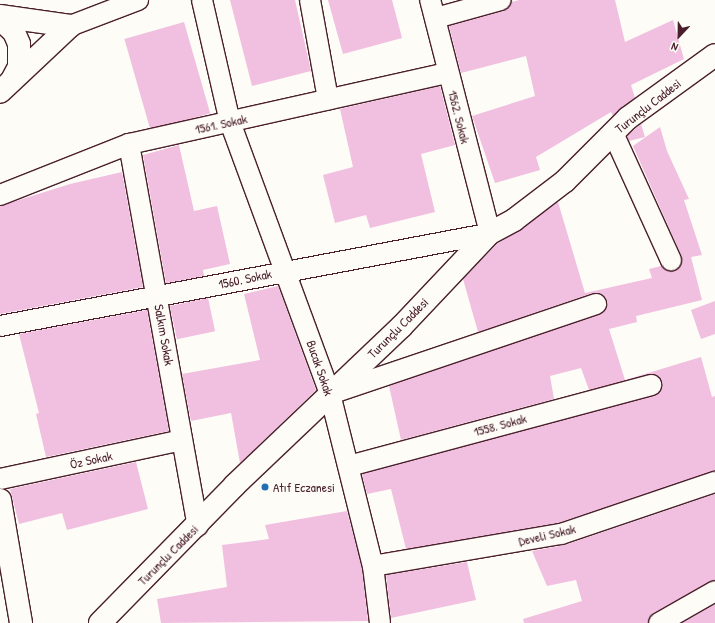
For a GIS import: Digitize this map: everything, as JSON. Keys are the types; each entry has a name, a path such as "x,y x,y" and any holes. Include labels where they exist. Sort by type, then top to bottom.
{"street":[{"path":"3,92 70,26 138,0"},
{"name":"Bucak Sokak","path":"202,0 230,122 330,394 373,566 380,623"},
{"path":"310,0 328,99"},
{"path":"433,9 501,0"},
{"name":"1562. Sokak","path":"433,9 447,73 490,233"},
{"path":"0,18 70,26"},
{"path":"0,18 14,32 19,44 19,67 3,92"},
{"name":"Turunçlu Caddesi","path":"100,623 198,526 235,485 401,326 490,233 514,220 565,180 628,118 715,55"},
{"name":"1561. Sokak","path":"0,194 129,144 447,73"},
{"path":"613,133 670,260"},
{"name":"Salkım Sokak","path":"129,144 198,526"},
{"name":"1560. Sokak","path":"0,326 52,314 157,297 285,270 490,233"},
{"path":"330,394 596,304"},
{"name":"1558. Sokak","path":"348,466 651,385"},
{"name":"Öz Sokak","path":"0,479 182,440"},
{"name":"Develi Sokak","path":"373,566 561,534 715,482"},
{"path":"0,500 21,623"},
{"path":"659,623 715,591"}],"building":[{"path":"230,0 295,0 311,71 252,86"},
{"path":"328,0 392,0 402,38 343,54"},
{"path":"519,0 615,0 625,42 673,20 684,59 631,85 635,98 613,116 611,112 536,157 540,170 495,183 472,116 535,96 526,56 461,73 449,26 504,11 512,2"},
{"path":"184,22 210,113 151,130 124,39"},
{"path":"440,86 455,145 421,154 435,212 370,228 366,215 335,223 323,175 353,167 340,109"},
{"path":"641,124 645,137 629,141 627,136"},
{"path":"660,127 667,151 689,199 684,200 702,255 691,257 702,300 636,316 637,322 609,329 625,380 701,357 712,397 715,396 715,471 558,523 406,549 391,489 367,494 362,474 659,393 662,382 654,374 589,390 581,368 550,376 554,399 401,440 389,386 604,312 607,300 603,295 593,293 478,332 463,279 497,244 558,202 585,293 652,278 649,269 661,266 670,271 680,267 681,255 633,146"},
{"path":"179,145 194,211 217,206 230,264 203,270 204,276 166,283 143,155"},
{"path":"122,172 143,287 0,314 0,206 70,184"},
{"path":"278,286 316,390 240,463 231,413 191,421 182,374 260,360 244,294"},
{"path":"208,298 215,331 177,339 170,306"},
{"path":"715,301 715,334 701,339 691,310"},
{"path":"147,310 169,431 46,457 36,414 39,413 19,334"},
{"path":"136,462 148,509 67,530 62,513 19,524 10,489"},
{"path":"715,494 715,580 653,613 648,623 524,623 523,619 582,601 576,580 547,586 532,551 565,545"},
{"path":"347,511 362,568 368,621 161,623 157,599 227,587 222,545 269,539 265,525"},
{"path":"467,562 476,600 391,618 386,575"},
{"path":"715,604 715,623 682,623"}],"place":[{"name":"Atıf Eczanesi","path":"265,487"}]}
